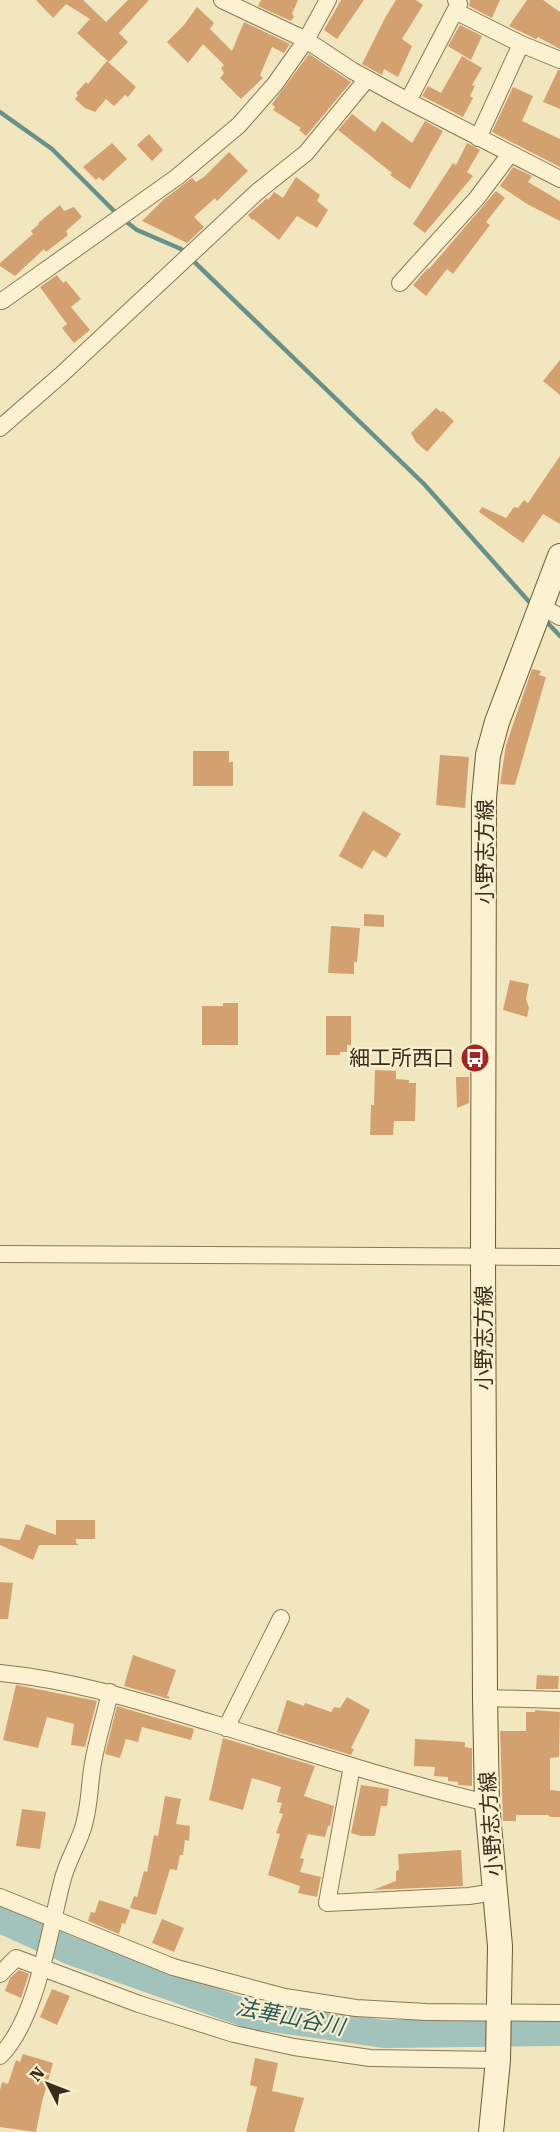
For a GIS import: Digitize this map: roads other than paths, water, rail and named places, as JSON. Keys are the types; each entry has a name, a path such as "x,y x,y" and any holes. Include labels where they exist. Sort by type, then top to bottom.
{"main road":[{"name":"小野志方線","path":"491,2132 498,2060 500,1946 487,1803 483,1258 484,798 488,755 497,722 544,616 560,556"}],"street":[{"path":"222,0 306,40 367,79 560,179"},
{"path":"2,301 177,177 238,125 275,84 306,40 328,0"},
{"path":"408,101 456,5 521,44 560,60"},
{"path":"478,138 521,44"},
{"path":"0,428 257,192 306,153 367,79"},
{"path":"400,283 477,198 510,154"},
{"path":"0,1254 560,1257"},
{"path":"226,1728 281,1618"},
{"path":"0,1672 110,1692 352,1766 487,1803"},
{"path":"0,2056 10,2046 25,2018 41,1968 55,1918 62,1880 82,1831 93,1762 110,1692"},
{"path":"486,1698 560,1700"},
{"path":"352,1766 327,1903 469,1896 495,1892"},
{"path":"0,1897 173,1967 285,1997 356,2008 426,2012 560,2013"},
{"path":"0,1974 16,1958 139,2004 234,2034 294,2047 370,2058 498,2060"}],"waterway":[{"path":"0,112 52,149 117,214"},
{"path":"124,220 137,230 181,249 424,484 532,605"},
{"path":"543,618 560,636"},
{"name":"法華山谷川","path":"0,1919 71,1951 251,2015 384,2034 560,2032"}],"place":[{"name":"細工所西口","path":"475,1058"}]}
